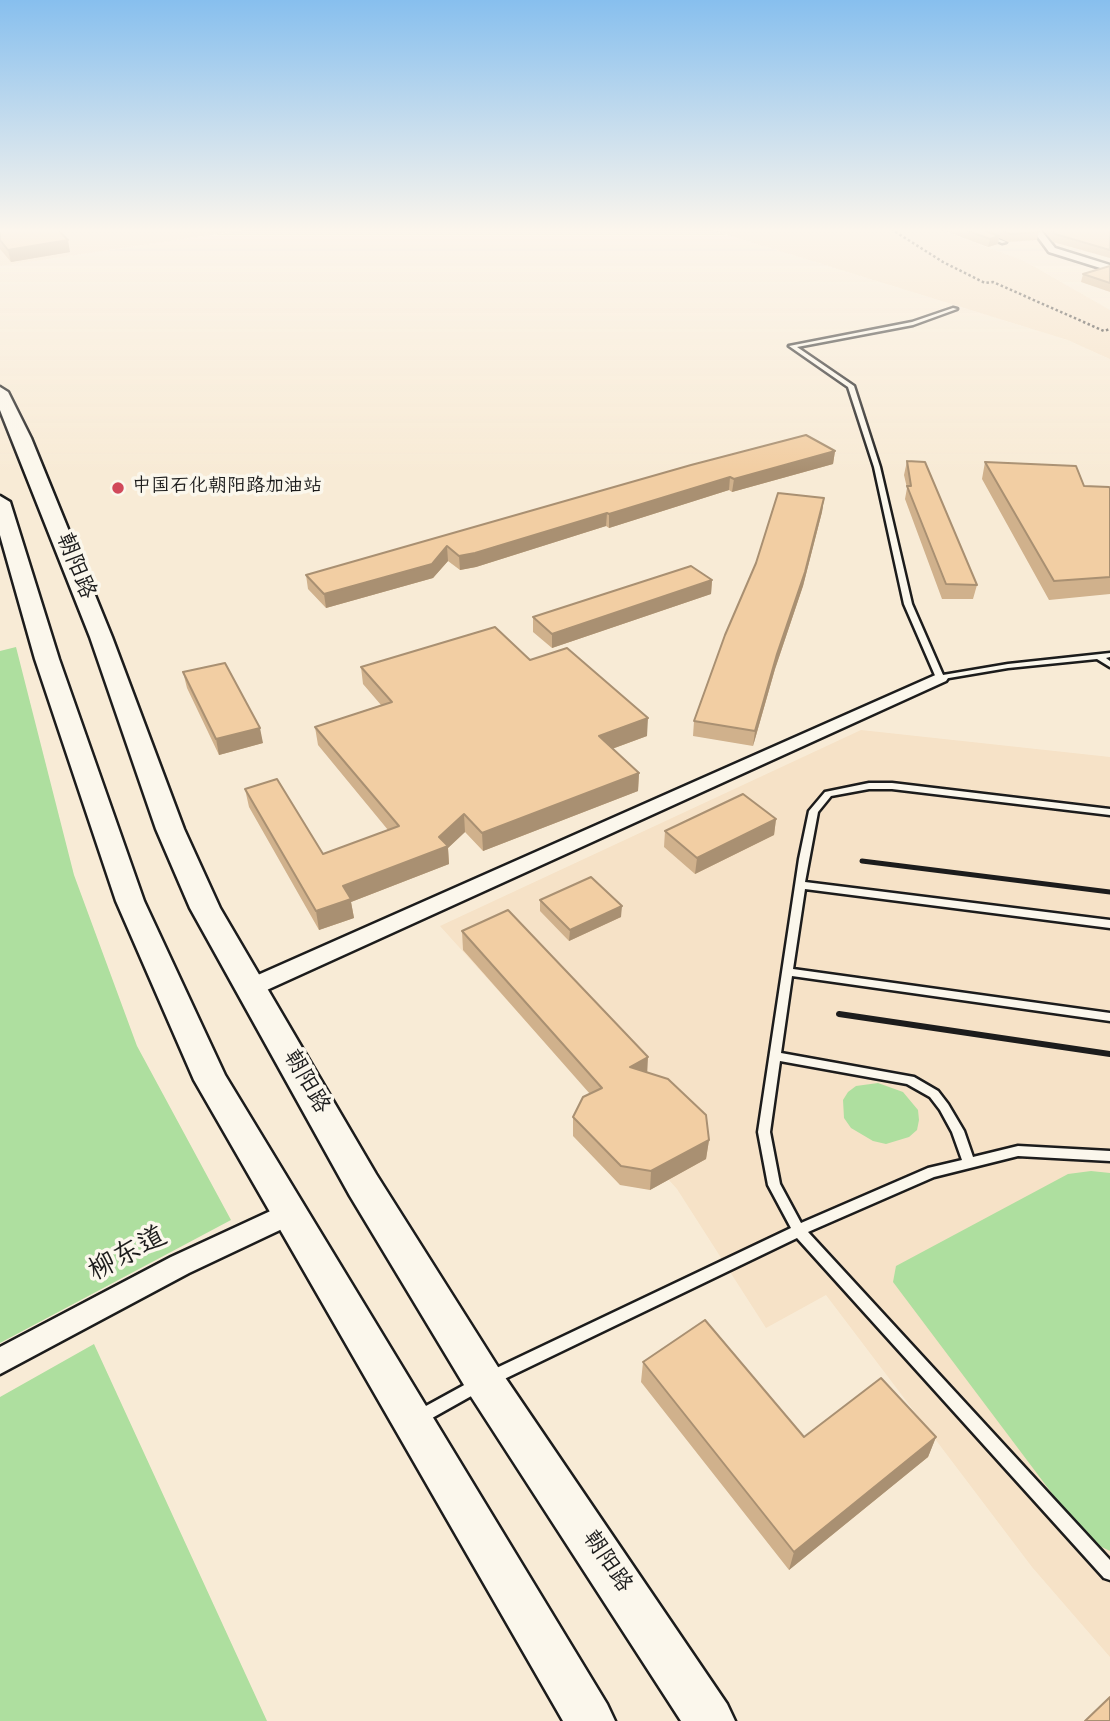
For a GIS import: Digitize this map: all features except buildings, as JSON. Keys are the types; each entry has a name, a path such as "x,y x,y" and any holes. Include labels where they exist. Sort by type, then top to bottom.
{"main road":[{"name":"朝阳路","path":"0,391 15,445 101,637 185,869 363,1185 484,1381 710,1721"},
{"path":"0,502 47,659 130,901 211,1080 590,1721"}],"street":[{"path":"250,988 940,678"},
{"name":"柳东道","path":"0,1361 180,1265 290,1213"}],"lane":[{"path":"954,309 913,323 792,346 852,386 877,467 908,604 940,678 1008,666 1110,655"},
{"path":"1098,656 1110,665"},
{"path":"1110,812 892,786 849,789 828,794 814,811 764,1132 774,1185 798,1230 1110,1572"},
{"path":"801,885 1110,924"},
{"path":"788,972 1110,1017"},
{"path":"775,1056 910,1080 934,1094 944,1107 958,1131 969,1163"},
{"path":"414,1420 484,1381 798,1230 932,1172 1018,1151 1110,1156"}],"path":[{"path":"1055,309 1104,331 1110,329"}],"shaded area":[{"path":"969,309 1110,310 1110,359 1068,340"},
{"path":"861,730 1110,757 1110,1657 1032,1567 826,1295 766,1328 677,1189 440,926"}],"green space":[{"path":"16,647 74,875 137,1046 231,1220 0,1343 0,651"},
{"path":"878,1083 903,1092 918,1110 917,1130 909,1137 886,1144 873,1141 851,1128 844,1118 843,1100 848,1092 856,1086"},
{"path":"1091,1171 1110,1173 1110,1551 1087,1540 893,1282 896,1266 1068,1174"},
{"path":"94,1344 267,1721 0,1721 0,1397"}],"railway":[{"path":"862,861 1110,892"},
{"path":"839,1014 1110,1054"}],"place":[{"name":"中国石化朝阳路加油站","path":"118,488"}]}
